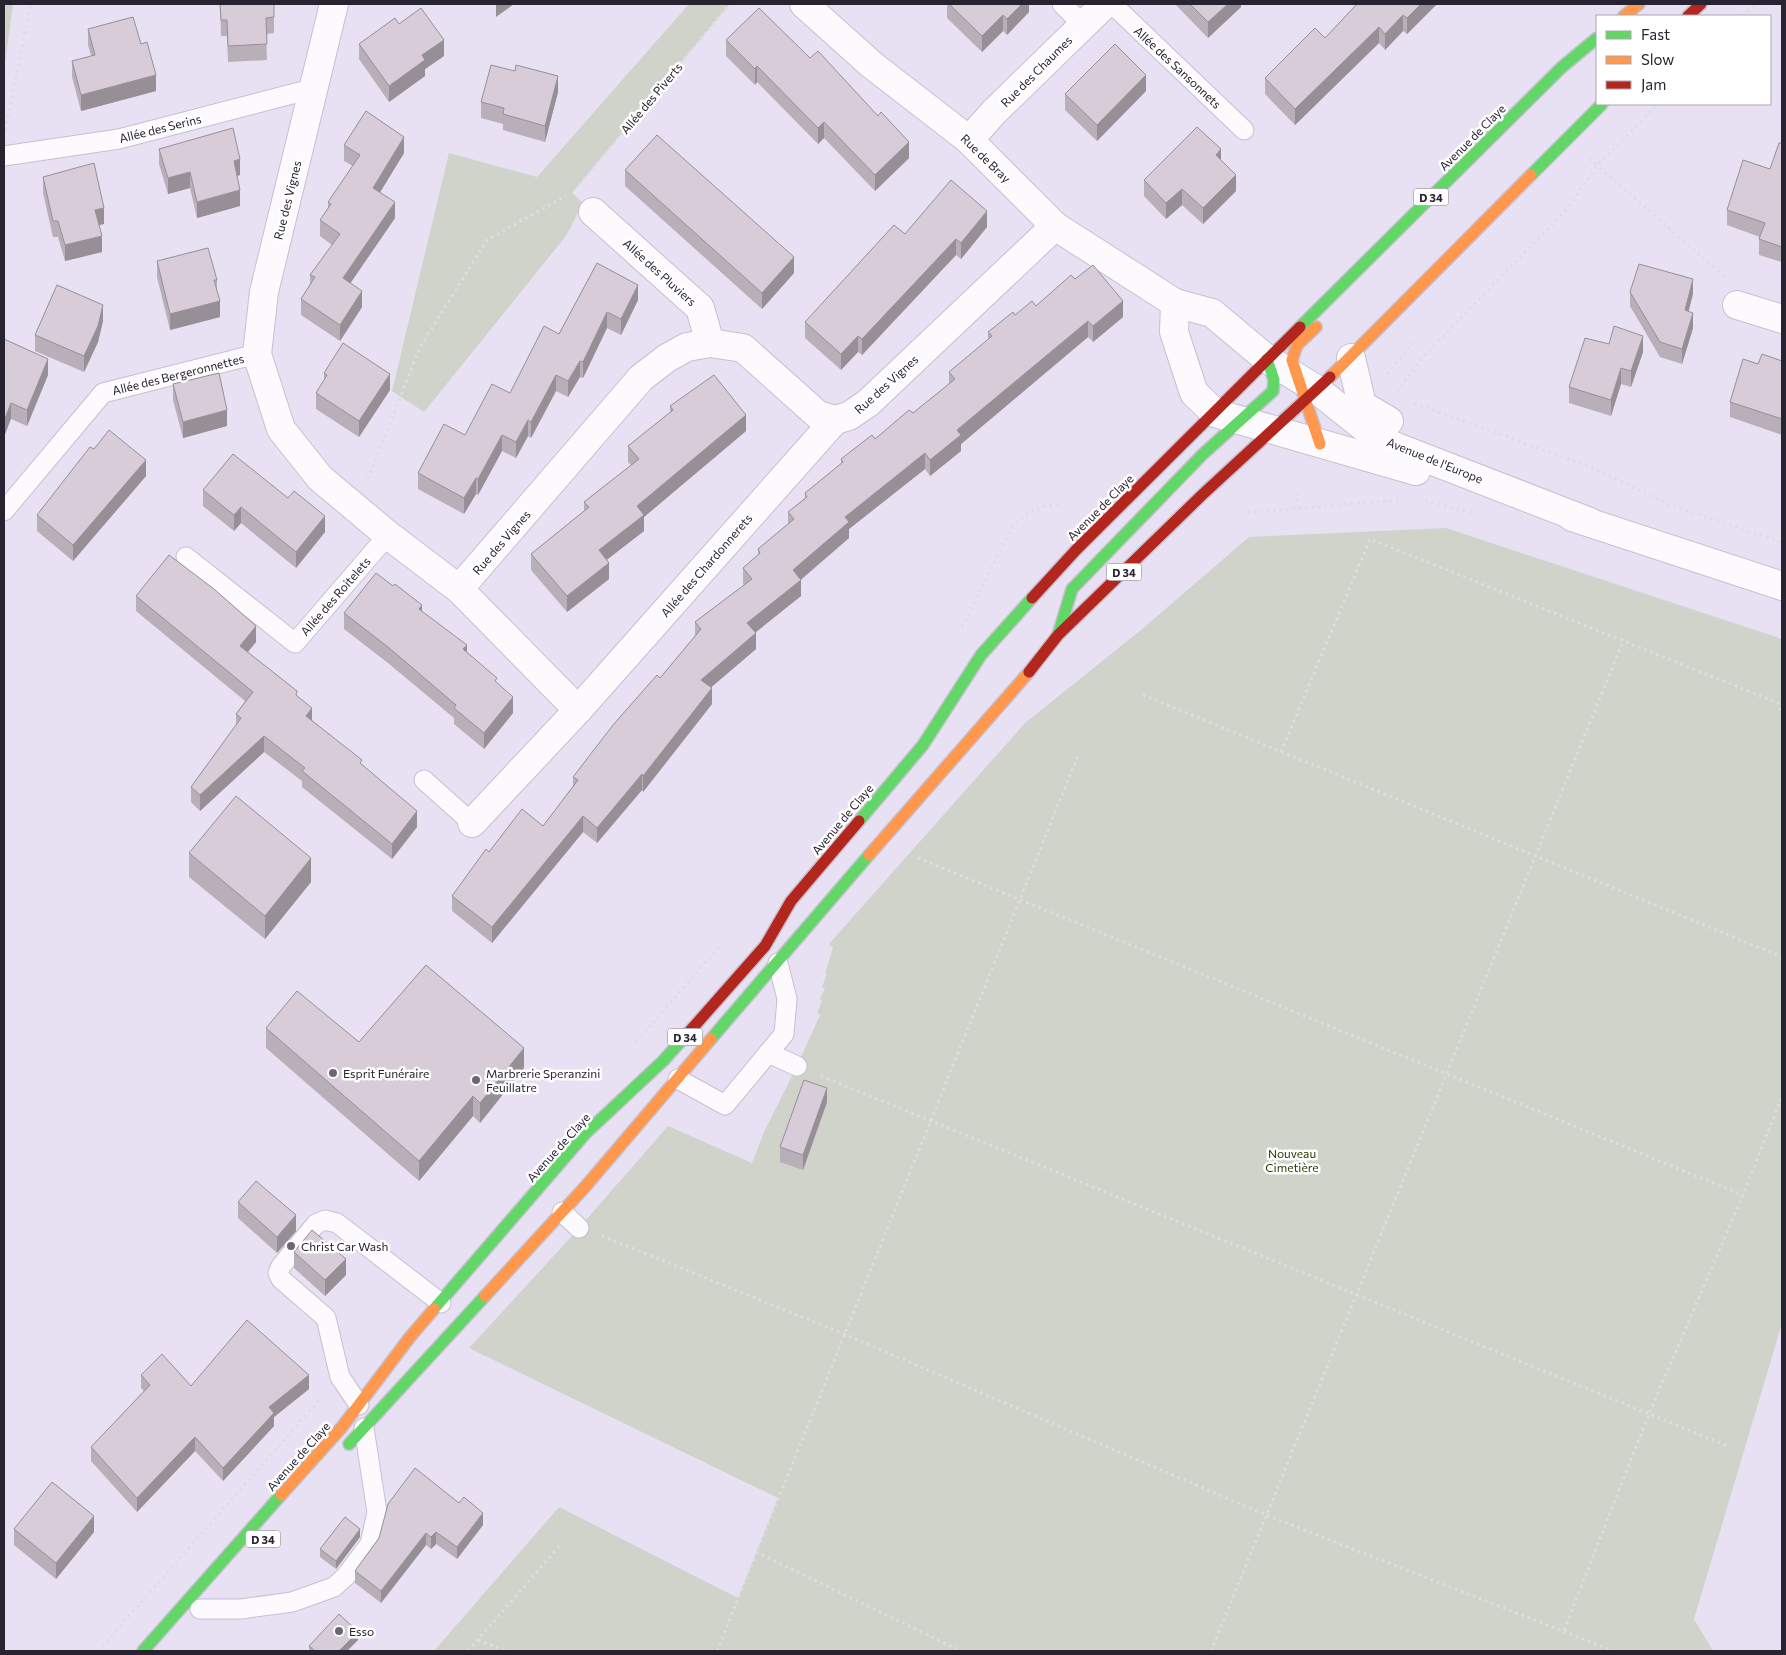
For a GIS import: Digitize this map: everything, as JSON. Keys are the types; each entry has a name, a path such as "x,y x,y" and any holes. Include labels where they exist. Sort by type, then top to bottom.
{"main road":[{"path":"1625,15 1639,4"},
{"path":"1689,15 1701,4"},
{"name":"Avenue de Claye","path":"143,1651 342,1427 410,1338 516,1217 586,1133 664,1061 765,946 791,901 923,745 981,655 1076,550 1562,66 1596,39"},
{"name":"D 34","path":"344,1450 364,1428 411,1364 562,1212 778,963 836,892 1020,684 1058,635 1202,495 1274,430 1307,389 1351,358 1601,105"},
{"path":"1467,179 1511,118"},
{"path":"1320,444 1307,389 1292,360 1292,352 1403,241"},
{"path":"1058,635 1072,589 1203,454 1273,391 1274,380 1267,359"},
{"path":"507,1246 516,1217"},
{"path":"411,1364 460,1297"},
{"path":"196,1612 213,1594"}],"street":[{"name":"Rue des Vignes","path":"334,4 264,292 257,354 281,430 320,478 388,535 459,589 641,378 667,358 687,347 710,343 743,348 818,415 835,420 849,416 868,403 1055,226"},
{"name":"Rue de Bray","path":"804,4 872,65 969,140 1055,226 1175,303 1212,313 1267,359"},
{"name":"Rue des Chaumes","path":"969,140 1105,4"},
{"name":"Allée des Pluviers","path":"594,212 700,308 710,343"},
{"path":"1175,303 1174,332 1194,393 1215,413 1274,430"},
{"path":"1737,305 1782,319"},
{"name":"Avenue de l'Europe","path":"1351,358 1362,405 1439,451 1573,500 1590,522"},
{"name":"Avenue de l'Europe","path":"1267,359 1307,389 1394,446 1590,522"},
{"name":"Allée des Chardonnerets","path":"472,823 578,710 835,420"},
{"name":"Avenue de l'Europe","path":"1274,430 1590,522 1782,586"},
{"path":"459,589 578,710"}],"lane":[{"path":"1062,4 1083,25"},
{"name":"Allée des Sansonnets","path":"1112,4 1244,130"},
{"name":"Allée des Serins","path":"4,156 119,140 315,88"},
{"name":"Allée des Bergeronnettes","path":"4,511 103,393 257,354"},
{"name":"Allée des Roitelets","path":"186,557 295,643 388,535"},
{"name":"Allée des Chardonnerets","path":"424,780 472,823"},
{"path":"678,1079 725,1105 784,1034 787,999 778,963"},
{"path":"768,1054 797,1066"},
{"path":"562,1212 580,1228"},
{"path":"359,1405 340,1377 326,1318 281,1279 278,1273 281,1266 316,1224 325,1220 337,1223 441,1303"},
{"path":"196,1612 242,1610 292,1602 334,1587 346,1576 370,1544 377,1512 364,1428"}],"path":[{"path":"4,133 31,4"},
{"name":"Allée des Piverts","path":"578,185 730,4"},
{"path":"1745,15 1756,4"},
{"path":"1394,396 1422,358 1567,209 1597,166 1657,105"},
{"path":"1586,156 1724,276 1737,305"},
{"path":"367,480 420,347 487,240 572,193"},
{"path":"1412,402 1594,468 1670,505 1782,542"},
{"path":"1296,508 1297,493"},
{"path":"1247,512 1280,512 1296,508 1340,503 1410,501"},
{"path":"1418,501 1460,508 1479,514"},
{"path":"960,631 1012,527 1024,514 1035,508 1060,504"},
{"path":"1281,752 1370,539 1778,703 1782,712"},
{"path":"1211,1651 1624,640"},
{"path":"1143,696 1782,957"},
{"path":"717,1651 1079,753"},
{"path":"918,858 1743,1195"},
{"path":"629,1049 720,946"},
{"path":"797,1066 1730,1447"},
{"path":"1564,1630 1649,1414 1743,1195 1782,1096"},
{"path":"580,1228 844,1334 1266,1515 1614,1651"},
{"path":"98,1651 340,1377"},
{"path":"468,1651 562,1543"},
{"path":"756,1552 961,1651"},
{"path":"478,1640 506,1651"}],"green space":[{"path":"4,4 13,4 4,71"},
{"path":"689,4 730,4 572,193 583,203 566,236 424,412 392,391 449,153 537,177"},
{"name":"Nouveau Cimetière","path":"1446,528 1782,639 1782,1323 1694,1619 1713,1651 434,1651 559,1507 738,1598 778,1498 469,1348 572,1236 668,1126 752,1163 764,1132 820,1015 817,1013 825,988 822,987 833,948 829,944 1025,723 1141,630 1249,537"}],"building":[{"path":"220,4 274,4 274,17 266,18 267,44 228,46 227,20 221,20"},
{"path":"949,4 1022,4 1007,19 1003,15 982,36"},
{"path":"1190,4 1228,4 1208,22"},
{"path":"1357,4 1421,4 1407,18 1403,15 1385,34 1379,27 1295,109 1265,78 1315,28 1325,38"},
{"path":"421,8 444,40 422,55 425,60 389,86 359,44 395,18 399,24"},
{"path":"759,8 810,58 818,51 878,116 881,112 909,142 875,175 824,122 818,128 757,66 755,69 726,40"},
{"path":"133,17 141,44 147,42 156,75 81,95 72,61 95,55 88,29"},
{"path":"1115,44 1146,75 1097,125 1065,94"},
{"path":"491,65 515,71 516,65 558,76 545,126 503,114 504,108 481,102"},
{"path":"366,111 404,137 373,188 395,202 343,278 362,291 340,325 301,299 315,277 310,275 340,234 320,220 331,204 328,202 360,155 344,145"},
{"path":"1197,127 1221,149 1216,155 1236,175 1203,208 1182,189 1166,203 1144,180"},
{"path":"233,128 240,159 234,161 240,190 197,202 190,172 168,178 159,149"},
{"path":"657,135 794,257 762,293 625,170"},
{"path":"1779,143 1782,143 1782,247 1759,239 1765,223 1727,210 1743,160 1770,169"},
{"path":"94,163 104,208 95,210 102,236 65,245 58,221 53,221 43,177"},
{"path":"951,180 987,211 961,243 956,239 862,339 858,336 841,354 805,322 894,225 905,234"},
{"path":"208,248 217,280 214,280 220,301 170,314 157,261"},
{"path":"597,263 638,285 621,319 607,312 583,362 580,361 568,381 556,375 531,422 528,420 516,442 502,435 478,479 476,478 464,498 418,473 444,424 465,435 492,384 510,393 544,326 559,334"},
{"path":"1639,264 1693,279 1685,310 1693,313 1682,349 1660,342 1630,292"},
{"path":"1093,265 1123,301 1093,326 1088,321 957,430 961,435 930,460 925,453 845,517 849,522 793,570 801,580 747,623 756,633 701,680 712,688 643,776 642,774 597,828 583,816 492,927 452,896 486,849 489,852 522,809 543,826 578,780 573,777 613,725 657,675 660,678 701,629 695,622 752,579 743,568 760,553 758,549 794,519 788,512 807,497 805,493 843,462 841,459 872,435 875,439 909,410 913,413 955,379 949,372 992,336 988,332 1013,312 1015,315 1032,301 1036,306 1071,275 1075,279"},
{"path":"57,285 103,305 98,326 84,356 35,335"},
{"path":"1614,326 1643,336 1631,371 1621,368 1611,400 1569,387 1585,338 1609,344"},
{"path":"4,339 48,359 27,410 11,403 4,421"},
{"path":"343,343 390,374 359,421 316,393 327,375 324,373"},
{"path":"1762,354 1782,361 1782,419 1730,402 1743,359 1758,364"},
{"path":"219,373 227,410 183,422 173,384"},
{"path":"714,375 746,415 637,506 644,515 599,550 609,563 567,596 531,554 589,507 584,502 639,459 628,446 673,410 670,406"},
{"path":"109,430 146,460 73,545 37,515 90,447 94,449"},
{"path":"233,454 288,498 294,491 325,516 296,552 241,507 234,515 203,490"},
{"path":"169,555 214,589 256,626 240,646 297,691 296,695 312,708 306,716 362,760 360,763 417,811 392,844 302,771 305,768 264,736 200,795 191,787 241,718 236,714 253,692 136,596"},
{"path":"376,573 393,586 395,584 422,605 419,609 467,645 463,649 497,678 495,681 513,697 484,733 454,708 456,705 388,647 344,613"},
{"path":"236,796 311,858 265,916 189,853"},
{"path":"426,965 524,1048 480,1103 473,1096 419,1161 266,1028 297,991 359,1042"},
{"path":"804,1080 827,1088 803,1155 780,1147"},
{"path":"256,1181 296,1215 277,1237 238,1202"},
{"path":"312,1230 346,1259 325,1280 294,1252"},
{"path":"247,1320 309,1375 269,1407 274,1413 223,1468 195,1437 137,1498 91,1447 150,1385 141,1375 162,1354 191,1386"},
{"path":"415,1468 459,1503 464,1497 483,1513 457,1547 436,1532 431,1537 426,1533 381,1591 355,1571 379,1538 388,1504"},
{"path":"52,1482 94,1516 56,1563 14,1529"},
{"path":"345,1517 360,1529 336,1561 320,1549"},
{"name":"Esso","path":"339,1614 358,1632 339,1651 315,1651 309,1646"}],"traffic: fast":[{"path":"1300,327 1562,67 1596,39"},
{"path":"1531,175 1601,105"},
{"path":"1058,635 1072,589 1203,454 1273,391 1274,380 1267,359"},
{"path":"859,821 923,745 981,655 1032,598"},
{"path":"711,1039 869,855"},
{"path":"434,1309 586,1133 663,1061 690,1031"},
{"path":"349,1444 485,1296"},
{"path":"143,1651 281,1495"}],"traffic: slow":[{"path":"1625,15 1639,4"},
{"path":"1330,377 1531,175"},
{"path":"1316,327 1297,345 1292,360 1320,444"},
{"path":"869,855 1029,672"},
{"path":"485,1296 585,1187 711,1039"},
{"path":"281,1495 342,1427 410,1337 434,1309"}],"traffic: jam":[{"path":"1689,15 1701,4"},
{"path":"1032,598 1076,550 1300,327"},
{"path":"1029,672 1058,635 1202,495 1330,377"},
{"path":"690,1031 765,946 791,901 859,821"}],"place":[{"name":"Esprit Funéraire","path":"333,1073"},
{"name":"Marbrerie Speranzini Feuillatre","path":"476,1080"},
{"name":"Christ Car Wash","path":"291,1246"},
{"name":"Esso","path":"339,1631"}]}
